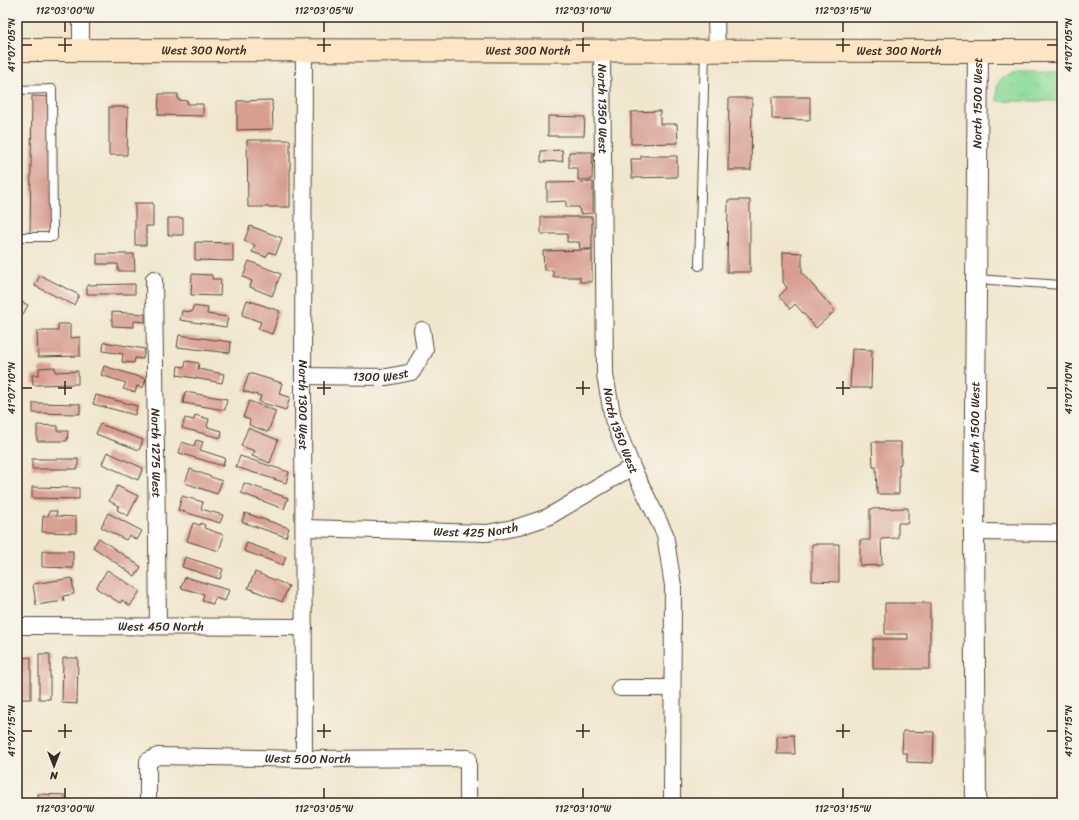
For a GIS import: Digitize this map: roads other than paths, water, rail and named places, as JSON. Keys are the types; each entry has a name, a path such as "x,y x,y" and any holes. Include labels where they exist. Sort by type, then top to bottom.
{"main road":[{"name":"West 300 North","path":"17,50 1062,51"}],"street":[{"path":"81,17 82,50"},
{"path":"711,50 716,17"},
{"name":"North 1300 West","path":"304,50 304,759"},
{"name":"North 1350 West","path":"602,50 605,375 613,419 632,467 664,534 673,586 672,803"},
{"name":"North 1500 West","path":"976,803 974,532 978,50"},
{"name":"North 1275 West","path":"154,279 158,626"},
{"name":"1300 West","path":"303,376 387,377 412,372 425,350 422,330"},
{"name":"West 425 North","path":"304,528 487,533 512,528 548,517 632,467"},
{"path":"974,532 1062,533"},
{"name":"West 450 North","path":"17,626 304,626"},
{"path":"620,688 672,688"},
{"name":"West 500 North","path":"148,803 148,761 158,756 304,759 468,758 468,803"}],"lane":[{"path":"699,266 711,50"},
{"path":"17,90 52,89 53,237 17,237"},
{"path":"976,279 1062,285"}]}
